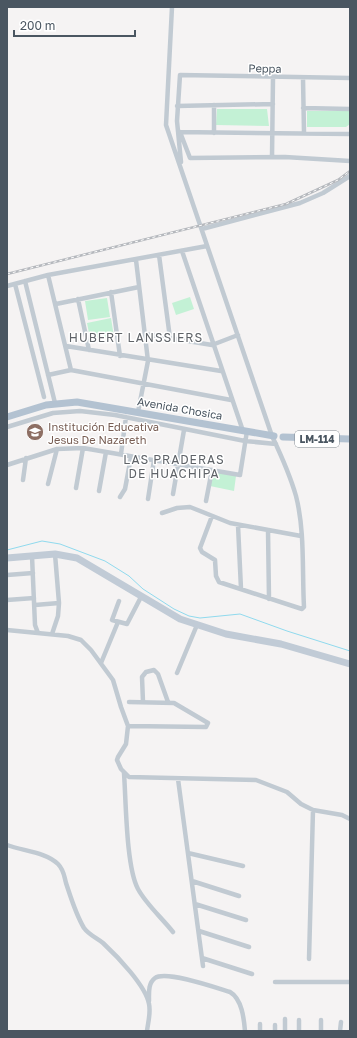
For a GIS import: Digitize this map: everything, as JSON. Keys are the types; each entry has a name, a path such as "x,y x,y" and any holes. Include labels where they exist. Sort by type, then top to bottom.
{"main road":[{"name":"Avenida Chosica","path":"7,417 54,403 77,402 273,436 350,439"},
{"path":"7,558 55,554 68,555 86,562 165,612 197,625 226,634 281,644 350,664"}],"street":[{"path":"172,7 166,125 273,436 287,467 296,497 301,536 304,607 300,609 219,582 216,576 214,560 202,552 200,548 212,516"},
{"name":"Peppa","path":"177,106 180,75 273,78 350,78"},
{"path":"272,157 273,78"},
{"path":"303,78 304,133"},
{"path":"182,169 177,106 273,104"},
{"path":"214,105 214,132"},
{"path":"303,108 350,108"},
{"path":"179,132 350,133"},
{"path":"179,132 190,158 272,157 350,161"},
{"path":"202,229 300,203 323,193 350,176"},
{"path":"7,286 48,275 207,246"},
{"path":"7,465 57,449 83,448 240,475 245,431 231,400 182,251"},
{"path":"159,255 170,338"},
{"path":"136,260 148,361 138,412"},
{"path":"48,275 71,370"},
{"path":"25,281 54,403"},
{"path":"15,284 44,397"},
{"path":"56,304 139,287"},
{"path":"111,292 120,356"},
{"path":"78,299 89,350"},
{"path":"145,334 212,345 238,335"},
{"path":"66,346 148,361 221,371"},
{"path":"48,375 71,370 231,400"},
{"path":"7,427 53,413 80,411 126,417 184,430 245,441 276,444"},
{"path":"121,454 126,417"},
{"path":"173,494 184,430"},
{"path":"76,488 83,448"},
{"path":"48,484 57,449"},
{"path":"99,491 106,452"},
{"path":"120,497 125,489 131,457"},
{"path":"23,480 26,458"},
{"path":"148,499 154,460"},
{"path":"206,501 212,470"},
{"path":"162,513 177,508 190,507 238,525 301,536"},
{"path":"238,525 241,589"},
{"path":"268,530 269,599"},
{"path":"52,634 58,616 59,603 55,554"},
{"path":"32,556 34,605 38,633"},
{"path":"7,575 33,573"},
{"path":"119,601 112,620 127,624 141,597"},
{"path":"7,600 34,598"},
{"path":"34,605 59,603"},
{"path":"100,663 118,622"},
{"path":"177,673 197,625"},
{"path":"7,630 68,636 81,640 113,680 128,726 126,744 118,756 118,765 124,774 129,777 256,780 287,792 301,804 313,810 342,815 350,819"},
{"path":"143,702 142,676 146,672 154,670 158,674 168,702"},
{"path":"128,726 206,727 208,725 206,720 174,702 129,702"},
{"path":"124,774 129,844 134,877 138,889 173,932"},
{"path":"178,779 203,966"},
{"path":"309,958 313,810"},
{"path":"7,845 51,858 59,864 64,872 66,882 85,930 103,943 137,981 149,1003"},
{"path":"188,853 243,866"},
{"path":"192,881 239,896"},
{"path":"195,904 246,920"},
{"path":"199,931 249,947"},
{"path":"202,958 252,974"},
{"path":"147,1031 150,985 154,978 160,975 174,977 230,992 236,996 240,1005 245,1031"},
{"path":"275,982 350,982"},
{"path":"285,1019 285,1031"},
{"path":"299,1020 299,1031"},
{"path":"321,1020 321,1031"},
{"path":"340,1031 341,1022"},
{"path":"260,1024 260,1031"},
{"path":"275,1025 275,1031"}],"green space":[{"path":"217,109 267,109 269,126 216,125"},
{"path":"307,111 350,111 350,124 346,127 307,127"},
{"path":"190,297 194,309 176,315 172,303"},
{"path":"107,298 110,317 88,320 85,301"},
{"path":"111,318 114,337 90,338 87,323"},
{"path":"213,471 236,476 234,491 210,486"}],"waterway":[{"path":"7,550 42,541 60,544 105,561 129,576 143,589 174,609 189,616 200,618 240,614 350,651"}],"railway":[{"path":"7,274 286,204 338,180 350,171"}],"place":[{"name":"Institución Educativa Jesus De Nazareth","path":"35,432"}],"district":[{"name":"HUBERT LANSSIERS","path":"136,337"},
{"name":"LAS PRADERAS DE HUACHIPA","path":"174,466"}]}
